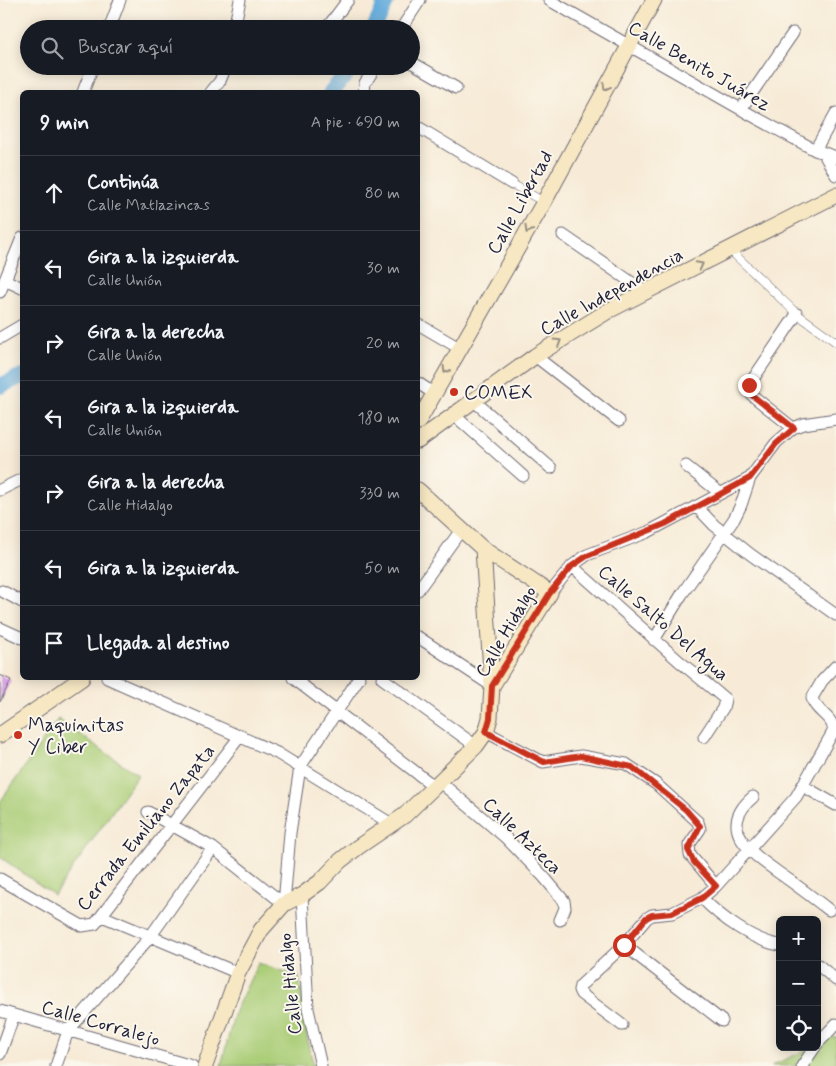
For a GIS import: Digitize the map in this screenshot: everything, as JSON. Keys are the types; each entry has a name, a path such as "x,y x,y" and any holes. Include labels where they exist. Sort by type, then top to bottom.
{"main road":[{"name":"Calle Libertad","path":"420,418 433,392 544,202 654,0"},
{"name":"Calle Independencia","path":"420,440 535,356 608,311 647,293 836,195"},
{"path":"420,492 483,549 550,593"},
{"path":"483,549 492,686"},
{"name":"Calle Hidalgo","path":"302,895 320,882 358,846 393,825 476,746 486,732 490,718 492,686 550,593"},
{"path":"0,735 79,680"},
{"path":"205,1066 238,973 261,930 284,904 302,895"}],"street":[{"path":"112,20 120,0"},
{"path":"236,20 240,0"},
{"path":"333,20 348,0"},
{"path":"407,20 420,0"},
{"name":"Calle Benito Juárez","path":"549,0 741,109 820,152 836,158"},
{"path":"741,109 793,33"},
{"path":"420,67 456,88"},
{"path":"83,90 89,75"},
{"path":"212,90 222,75"},
{"path":"364,90 365,83 370,75"},
{"path":"836,113 820,152 836,174"},
{"path":"420,128 544,202"},
{"path":"563,235 647,293"},
{"path":"0,292 20,243"},
{"path":"729,249 798,314 836,342"},
{"path":"5,280 20,287"},
{"path":"794,428 753,396 749,391 749,385 798,314"},
{"path":"420,325 459,348"},
{"path":"0,338 20,326"},
{"path":"535,356 619,421"},
{"path":"420,384 433,392"},
{"path":"473,400 551,468"},
{"path":"454,415 523,476"},
{"name":"Calle Hidalgo","path":"550,593 572,566 587,556 648,532 750,478 776,444 794,428 803,424 836,419"},
{"path":"686,466 720,493"},
{"path":"654,640 682,594 725,534 741,505 750,478"},
{"path":"0,490 20,480"},
{"path":"696,506 725,534 779,576 836,615"},
{"path":"420,581 461,530"},
{"name":"Calle Salto Del Agua","path":"572,566 654,640 725,699 722,708 704,737"},
{"path":"2,590 20,601"},
{"path":"0,628 20,637"},
{"path":"420,639 492,686"},
{"path":"622,1025 581,994 579,990 595,971 624,945 646,918 652,915 672,913 702,898 716,886 784,812 803,786 833,732 832,723 817,709 812,698 822,681 836,666"},
{"path":"112,680 241,735 300,767 393,825"},
{"path":"296,680 336,712 437,785"},
{"path":"284,904 290,833 300,767 358,680"},
{"path":"385,680 476,746"},
{"path":"486,732 544,762 581,756 632,767 656,784 698,822 700,829 688,850 694,862 716,886"},
{"name":"Cerrada Emiliano Zapata","path":"0,879 82,926 95,924 241,735"},
{"name":"Calle Azteca","path":"437,785 504,837 544,877 564,901 565,908 560,920"},
{"path":"803,786 836,805"},
{"path":"753,797 744,805 738,818 738,828 749,851 829,910"},
{"path":"148,812 213,848 284,904"},
{"path":"56,1066 68,1031 150,937 213,848"},
{"name":"Calle Hidalgo","path":"302,895 308,1009 321,1066"},
{"path":"702,898 715,911 758,938 776,944"},
{"path":"102,916 238,973"},
{"path":"624,945 722,1020"},
{"path":"821,967 836,980"},
{"name":"Calle Corralejo","path":"0,1011 192,1066"},
{"path":"0,1054 14,1015"},
{"path":"821,1040 836,1024"},
{"path":"802,1066 812,1051"}],"green space":[{"path":"58,719 138,775 54,895 0,857 0,802"},
{"path":"258,963 299,976 308,1044 314,1066 221,1066 235,1011"},
{"path":"836,1036 836,1066 771,1066 804,1051 821,1051 821,1043"}],"building":[{"path":"0,675 11,680 0,702"}],"waterway":[{"path":"378,20 387,0"},
{"path":"333,90 345,75"},
{"path":"0,386 20,377"}],"place":[{"name":"COMEX","path":"454,392"},
{"name":"Maquinitas Y Ciber","path":"18,735"}],"route":[{"path":"624,945 646,918 655,914 664,915 672,913 702,898 716,886 694,862 688,850 700,826 695,818 656,784 626,764 581,756 544,762 486,732 490,718 492,686 550,593 572,566 587,556 611,545 665,524 750,478 776,444 794,428 753,396 749,391 749,385"}]}
